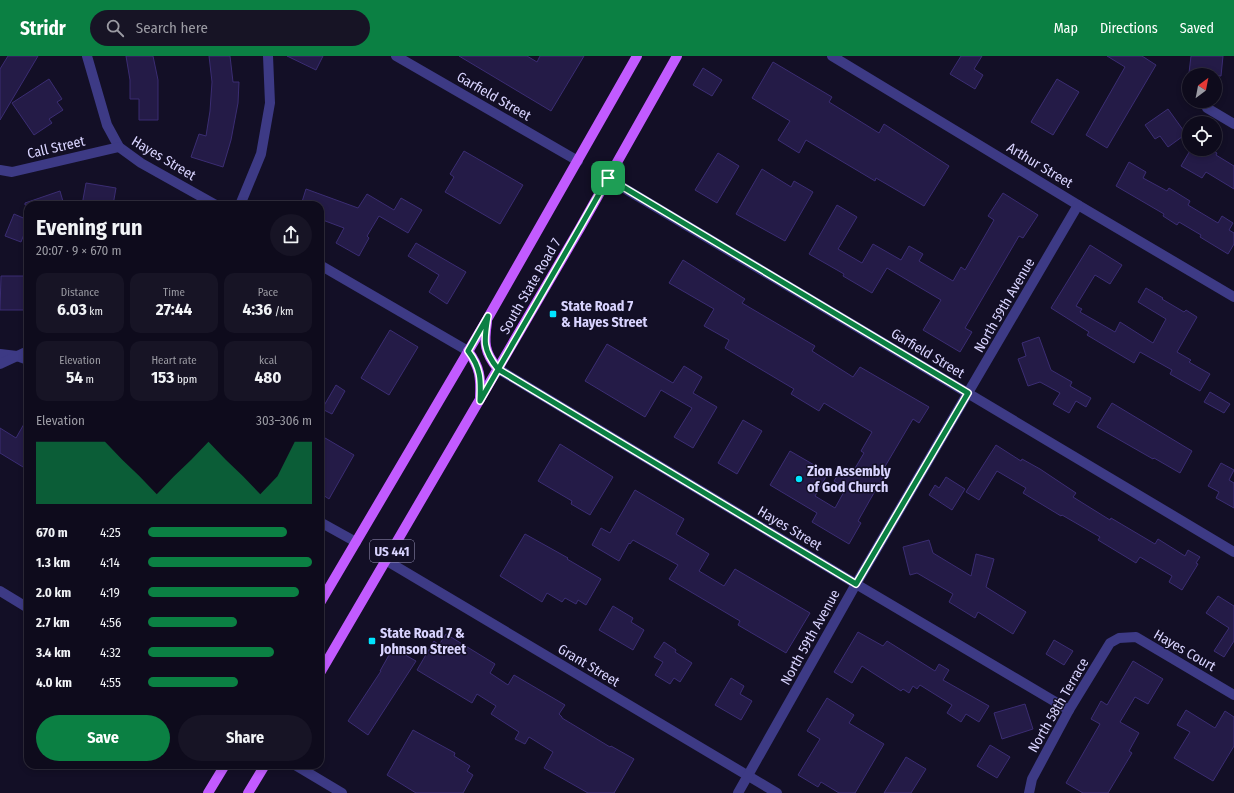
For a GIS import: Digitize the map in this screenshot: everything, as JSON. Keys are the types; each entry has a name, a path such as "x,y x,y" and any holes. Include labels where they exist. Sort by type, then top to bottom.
{"main road":[{"name":"South State Road 7","path":"324,596 468,351 637,56"},
{"name":"South State Road 7","path":"324,666 387,561 580,228 676,56"},
{"path":"488,316 485,335 485,348 490,360 498,369"},
{"path":"468,351 475,360 480,372 480,401"},
{"path":"208,793 223,769"},
{"path":"248,793 263,769"}],"street":[{"name":"Hayes Street","path":"87,56 108,125 119,147 141,163 209,201"},
{"path":"242,201 261,154 270,103 268,56"},
{"name":"Garfield Street","path":"396,56 578,161"},
{"name":"Arthur Street","path":"832,56 1078,205 1234,297"},
{"path":"1207,108 1234,124"},
{"name":"Call Street","path":"0,170 12,172 119,147"},
{"name":"Garfield Street","path":"608,178 1234,552"},
{"name":"North 59th Avenue","path":"738,793 856,584 1078,205"},
{"path":"324,267 468,351"},
{"path":"0,364 24,353"},
{"path":"0,354 24,359"},
{"name":"Hayes Street","path":"498,369 1069,710"},
{"path":"324,524 356,542"},
{"name":"Grant Street","path":"387,561 777,793"},
{"path":"0,591 24,606"},
{"name":"Hayes Court","path":"1119,638 1136,637 1234,695"},
{"name":"North 58th Terrace","path":"1029,793 1032,779 1069,710 1110,643 1119,638"},
{"path":"302,769 342,793"}],"building":[{"path":"8,56 38,56 0,120 0,69"},
{"path":"126,56 153,56 158,80 158,120 139,120 139,99 130,99 130,80"},
{"path":"209,56 230,56 233,82 239,82 238,103 231,140 223,167 191,157 199,134 206,136 210,111 212,82"},
{"path":"287,56 323,56 316,70"},
{"path":"459,56 527,56 537,62 540,56 584,56 551,111"},
{"path":"961,56 982,56 974,69 983,75 975,89 950,74"},
{"path":"1107,56 1142,56 1156,65 1107,148 1086,135 1125,67"},
{"path":"1191,56 1223,56 1222,68 1190,68"},
{"path":"773,62 832,97 829,102 879,133 884,124 949,166 924,206 876,178 875,181 806,140 799,153 778,140 790,121 752,98"},
{"path":"703,68 722,80 712,96 693,85"},
{"path":"49,79 62,99 57,102 63,110 49,119 52,123 34,135 12,103"},
{"path":"1057,79 1079,92 1053,135 1031,122"},
{"path":"1168,109 1182,128 1182,137 1168,147 1160,136 1155,139 1145,125"},
{"path":"464,151 523,185 500,224 445,192 454,177 450,174"},
{"path":"718,153 739,166 717,203 695,190"},
{"path":"1187,156 1218,156 1234,166 1234,189 1206,172 1202,178 1181,166"},
{"path":"1129,162 1146,172 1143,178 1167,191 1169,188 1190,201 1188,205 1218,223 1222,216 1233,223 1229,230 1234,233 1234,244 1228,254 1200,237 1201,235 1179,222 1177,225 1163,216 1164,214 1116,186"},
{"path":"762,169 791,187 794,181 813,192 785,241 736,214"},
{"path":"86,183 116,188 114,201 83,201"},
{"path":"306,189 358,208 367,194 394,210 401,198 422,210 408,233 379,216 367,236 369,238 359,256 336,243 344,228 324,220 324,201 302,201"},
{"path":"60,191 63,201 31,201"},
{"path":"1003,193 1038,215 1023,238 1019,236 965,328 972,332 960,352 923,330 941,300 887,268 872,293 843,276 844,274 809,254 837,205 857,217 838,249 862,263 873,244 901,260 909,246 923,254 919,261 953,281 961,267 965,270 994,220 988,216"},
{"path":"14,214 24,218 24,234 21,242 5,236"},
{"path":"416,243 466,272 447,304 429,292 439,275 408,256"},
{"path":"1090,245 1122,265 1110,284 1095,275 1076,306 1082,309 1080,312 1115,332 1120,322 1153,343 1166,319 1138,302 1146,288 1184,312 1186,310 1197,317 1177,352 1191,360 1189,362 1210,374 1200,391 1170,374 1172,370 1140,352 1134,363 1087,335 1089,332 1051,308"},
{"path":"683,260 745,299 742,303 815,346 812,351 853,377 860,367 929,407 919,423 913,419 880,475 883,477 858,521 861,523 849,544 812,522 817,513 770,485 790,451 828,473 815,496 835,508 846,488 834,481 841,469 851,475 864,453 861,451 872,432 824,403 819,411 791,394 794,389 725,348 729,340 704,326 714,309 669,283"},
{"path":"1,276 24,276 24,310 0,310"},
{"path":"390,330 418,347 389,395 361,378"},
{"path":"1039,337 1051,370 1072,382 1070,386 1091,398 1086,407 1076,401 1069,413 1053,404 1060,393 1040,382 1028,386 1018,359 1026,356 1022,343"},
{"path":"607,344 673,383 684,366 702,377 693,393 717,407 693,448 674,437 692,408 661,390 645,417 585,381"},
{"path":"336,385 345,391 332,414 324,410 324,406"},
{"path":"1210,392 1230,404 1224,413 1204,402"},
{"path":"1112,403 1192,451 1180,473 1097,427"},
{"path":"743,420 762,431 737,474 718,463"},
{"path":"24,424 24,468 0,453 0,428 16,438"},
{"path":"324,437 354,455 329,499 324,496"},
{"path":"560,444 613,477 590,515 571,504 572,501 538,481"},
{"path":"996,445 1021,461 1022,459 1040,469 1076,493 1073,497 1110,520 1111,518 1155,544 1158,539 1185,556 1188,550 1200,557 1196,563 1198,564 1182,590 1169,582 1172,576 1140,557 1136,563 1098,540 1100,537 1023,493 1026,488 997,471 979,500 966,492"},
{"path":"1221,463 1234,470 1229,480 1234,483 1234,508 1216,498 1219,492 1208,486"},
{"path":"946,477 965,489 952,510 929,495 935,485 939,488"},
{"path":"635,490 684,519 676,534 709,554 699,571 724,586 735,569 810,613 786,653 738,625 740,621 669,579 678,565 633,540 630,544 629,543 619,561 592,545 601,528 610,533"},
{"path":"525,534 568,558 567,559 601,579 586,605 578,600 576,604 565,598 562,602 547,593 542,602 500,576"},
{"path":"929,540 933,553 971,576 976,554 994,559 986,587 1026,612 1013,634 978,612 975,618 949,602 953,594 917,573 910,575 903,547"},
{"path":"1218,596 1234,606 1234,641 1224,657 1214,651 1229,628 1206,613"},
{"path":"613,606 633,618 631,622 644,630 633,650 599,630"},
{"path":"858,632 883,646 887,641 935,671 939,664 949,670 943,680 989,706 979,722 966,714 961,722 947,713 952,705 920,685 917,689 913,686 909,693 903,689 901,691 862,666 852,683 834,672"},
{"path":"446,634 495,664 490,673 508,685 514,675 565,705 559,714 562,718 610,747 611,746 634,759 614,793 588,793 544,768 553,752 529,737 525,744 515,739 519,732 491,714 496,706 477,694 472,703 417,670 434,641 439,645"},
{"path":"1054,640 1073,651 1064,665 1046,654"},
{"path":"664,642 676,650 675,652 692,663 680,682 674,678 670,684 655,675 663,662 654,657"},
{"path":"393,648 416,661 368,735 348,721 381,671"},
{"path":"1133,661 1163,679 1148,704 1135,697 1120,722 1139,733 1129,751 1132,753 1108,793 1083,793 1066,783 1100,724 1091,719 1101,701 1107,705"},
{"path":"731,678 744,686 740,694 752,701 741,720 715,705"},
{"path":"827,698 854,715 849,723 884,744 855,793 839,793 821,782 818,787 798,775 820,739 807,731"},
{"path":"1025,704 1033,729 1002,739 994,713"},
{"path":"1186,710 1215,728 1225,711 1234,717 1234,746 1213,781 1174,758 1190,732 1177,725"},
{"path":"413,730 455,753 454,756 470,766 467,771 473,775 463,793 416,793 387,775"},
{"path":"990,745 1010,757 997,778 977,766"},
{"path":"906,757 926,769 911,793 884,793"}],"place":[{"name":"State Road 7 & Hayes Street","path":"553,314"},
{"name":"Zion Assembly of God Church","path":"799,479"},
{"name":"State Road 7 & Johnson Street","path":"372,641"}],"route":[{"path":"608,178 580,228 498,369 480,401 480,372 475,360 468,351 488,316 485,335 485,348 490,360 498,369 856,584 968,393 608,178"}]}
